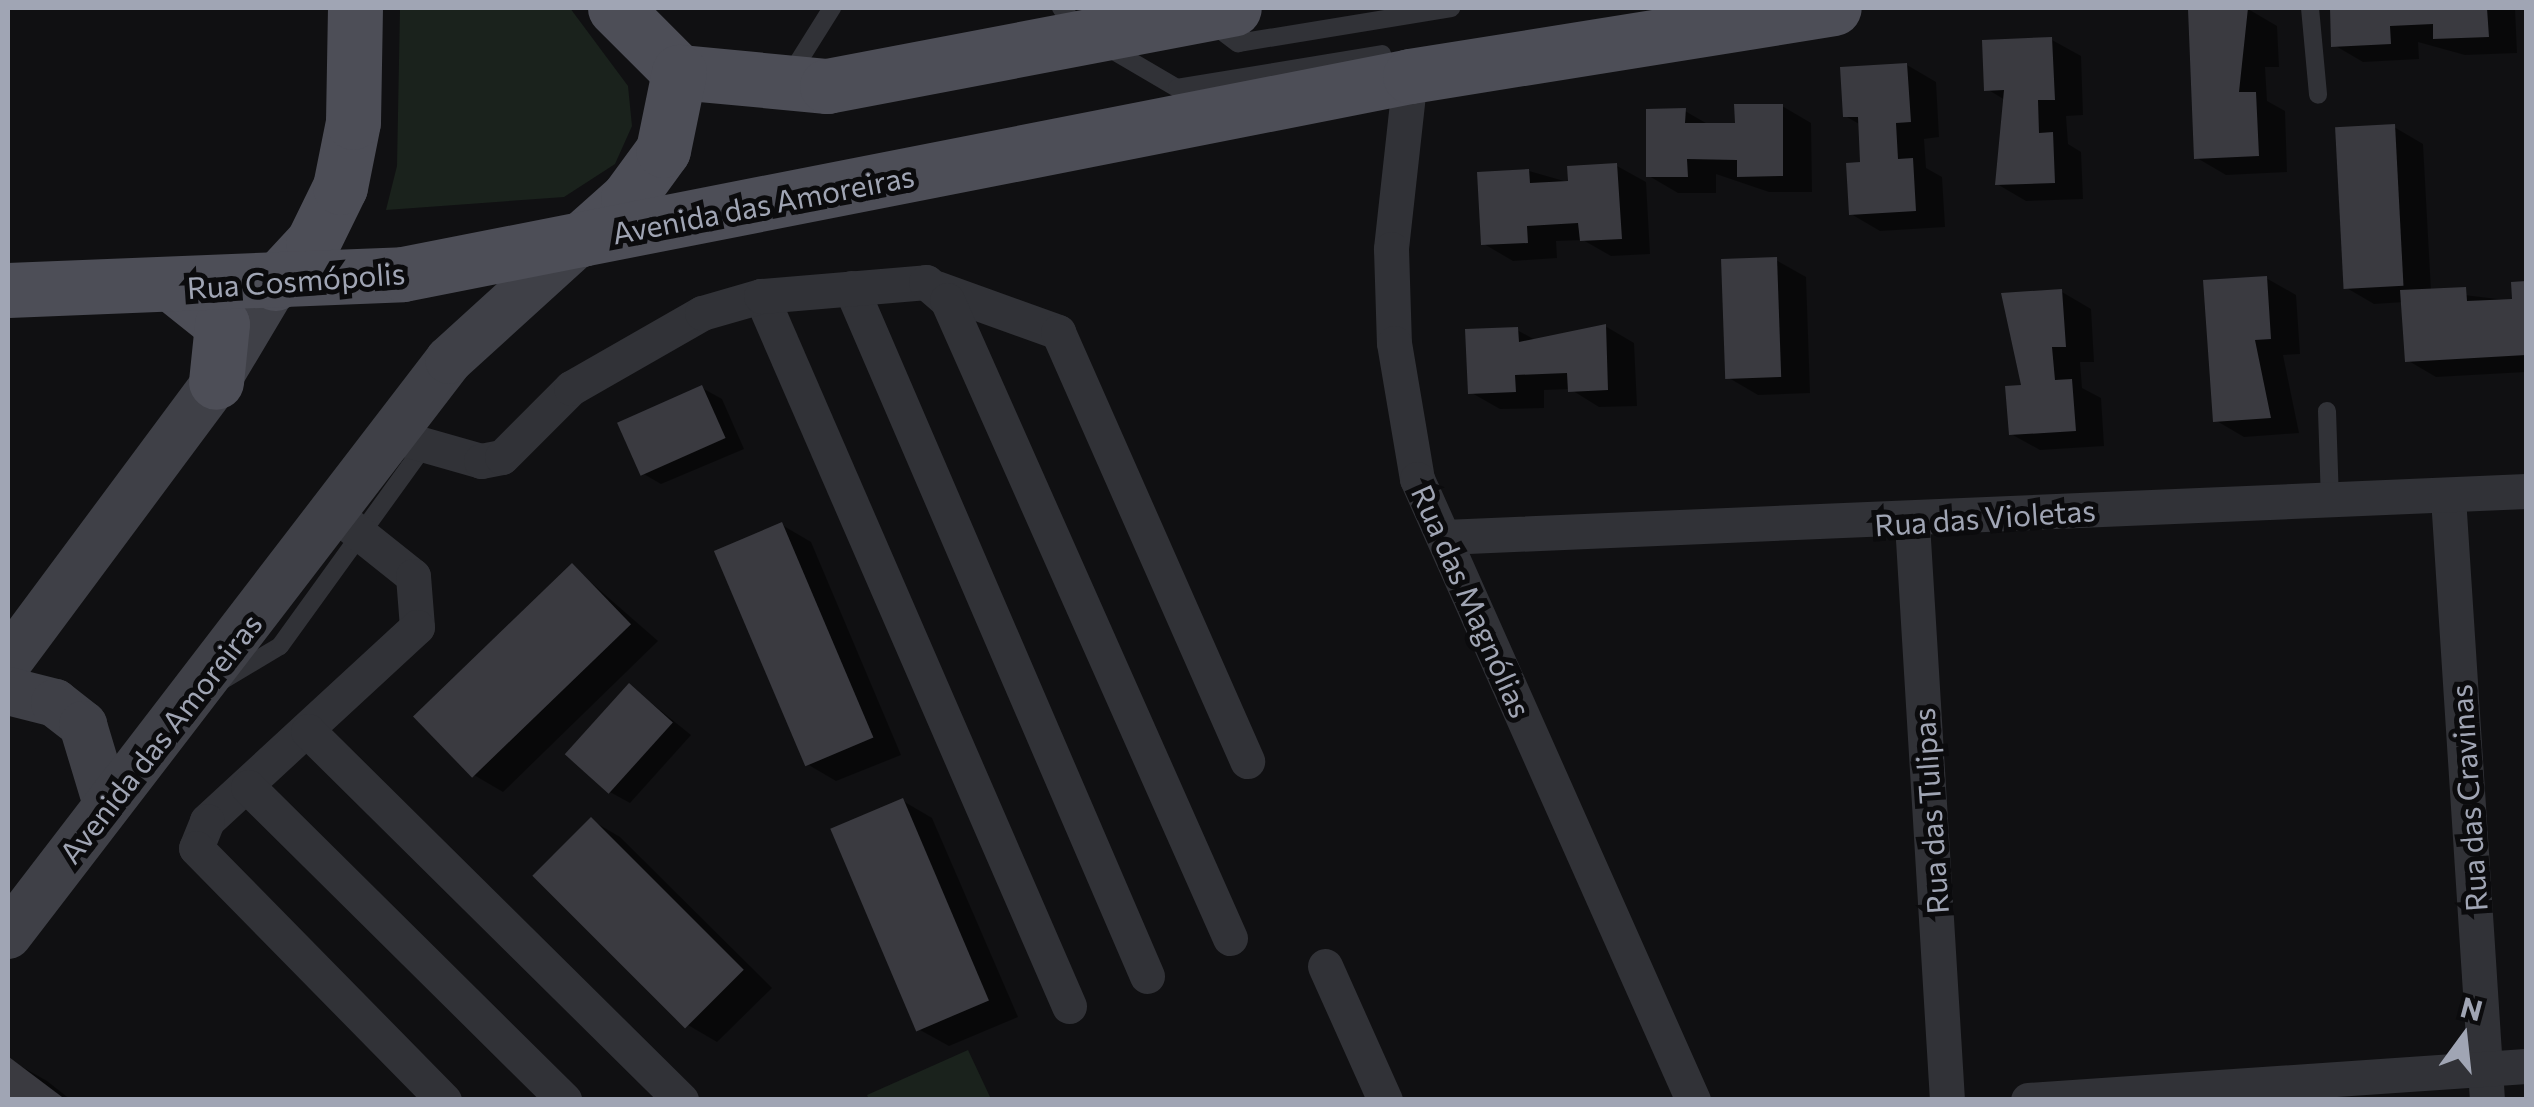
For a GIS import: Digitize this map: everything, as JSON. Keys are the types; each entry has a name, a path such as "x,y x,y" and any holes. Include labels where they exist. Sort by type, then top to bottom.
{"main road":[{"path":"8,662 216,382 275,283 313,242 340,187 354,122 356,8"},
{"path":"615,8 679,72 782,85 827,86 1073,21 1208,9"},
{"name":"Avenida das Amoreiras","path":"8,935 106,802 195,692 349,523 407,440 449,360 581,240 1412,62 1834,8"},
{"path":"581,240 628,198 663,150 679,72"},
{"name":"Rua Cosmópolis","path":"8,290 178,289 403,274 581,240"},
{"path":"178,289 222,324 216,382"},
{"path":"8,691 54,703 82,724 106,802"}],"street":[{"name":"Rua das Magnólias","path":"1412,62 1391,249 1394,344 1418,479 1691,1098"},
{"path":"407,440 481,461 502,457 571,388 702,313 761,296 917,280 1058,332 1247,761"},
{"path":"851,288 1147,976"},
{"path":"936,288 1230,938"},
{"path":"761,296 1069,1006"},
{"name":"Rua das Violetas","path":"1444,537 1912,523 2526,491"},
{"name":"Rua das Cravinas","path":"2448,496 2486,1084"},
{"path":"349,523 419,586 417,627 201,828 202,863 444,1100"},
{"name":"Rua das Tulipas","path":"1912,523 1947,1100"},
{"path":"308,731 681,1100"},
{"path":"248,787 564,1100"},
{"path":"1325,966 1386,1100"},
{"path":"2028,1100 2486,1084 2526,1066"}],"lane":[{"path":"782,85 832,8"},
{"path":"1208,9 1238,42 1452,8"},
{"path":"2310,8 2318,95"},
{"path":"1073,21 1177,88 1412,62"},
{"path":"2327,411 2330,501"}],"shaded area":[{"path":"400,8 570,8 628,86 632,126 615,164 564,197 386,210 397,166"},
{"path":"968,1050 991,1099 869,1099 867,1095"}],"building":[{"path":"2248,8 2239,92 2256,92 2259,156 2194,159 2188,9"},
{"path":"2330,8 2487,8 2489,37 2433,39 2433,24 2390,26 2391,44 2331,47"},
{"path":"2052,37 2055,100 2038,100 2039,133 2053,132 2055,183 1995,185 2004,90 1984,91 1982,40"},
{"path":"1907,63 1911,122 1896,123 1898,159 1913,158 1916,211 1849,215 1846,163 1860,162 1858,117 1843,117 1840,67"},
{"path":"1734,104 1783,104 1783,176 1737,177 1737,160 1687,159 1688,177 1646,177 1646,109 1686,108 1685,123 1735,123"},
{"path":"2395,124 2403,286 2344,289 2335,127"},
{"path":"1617,163 1622,239 1580,241 1578,223 1527,226 1528,243 1481,245 1477,172 1529,169 1530,183 1568,181 1567,166"},
{"path":"1777,257 1781,377 1725,379 1721,259"},
{"path":"2267,276 2271,339 2255,340 2271,418 2213,422 2203,280"},
{"path":"2526,281 2526,355 2405,362 2400,290 2466,287 2467,301 2512,299 2511,282"},
{"path":"2062,289 2066,347 2052,347 2055,380 2072,379 2076,431 2009,435 2005,386 2021,385 2001,293"},
{"path":"1606,324 1608,390 1568,392 1567,373 1515,375 1516,392 1468,394 1465,329 1518,327 1519,342"},
{"path":"702,385 726,438 641,476 617,423"},
{"path":"782,522 873,737 805,766 714,551"},
{"path":"572,563 631,624 472,778 413,717"},
{"path":"629,683 673,722 609,794 565,754"},
{"path":"903,798 989,1001 916,1031 830,829"},
{"path":"591,817 744,970 685,1028 532,876"},
{"path":"9,1057 66,1100 8,1100"}]}
